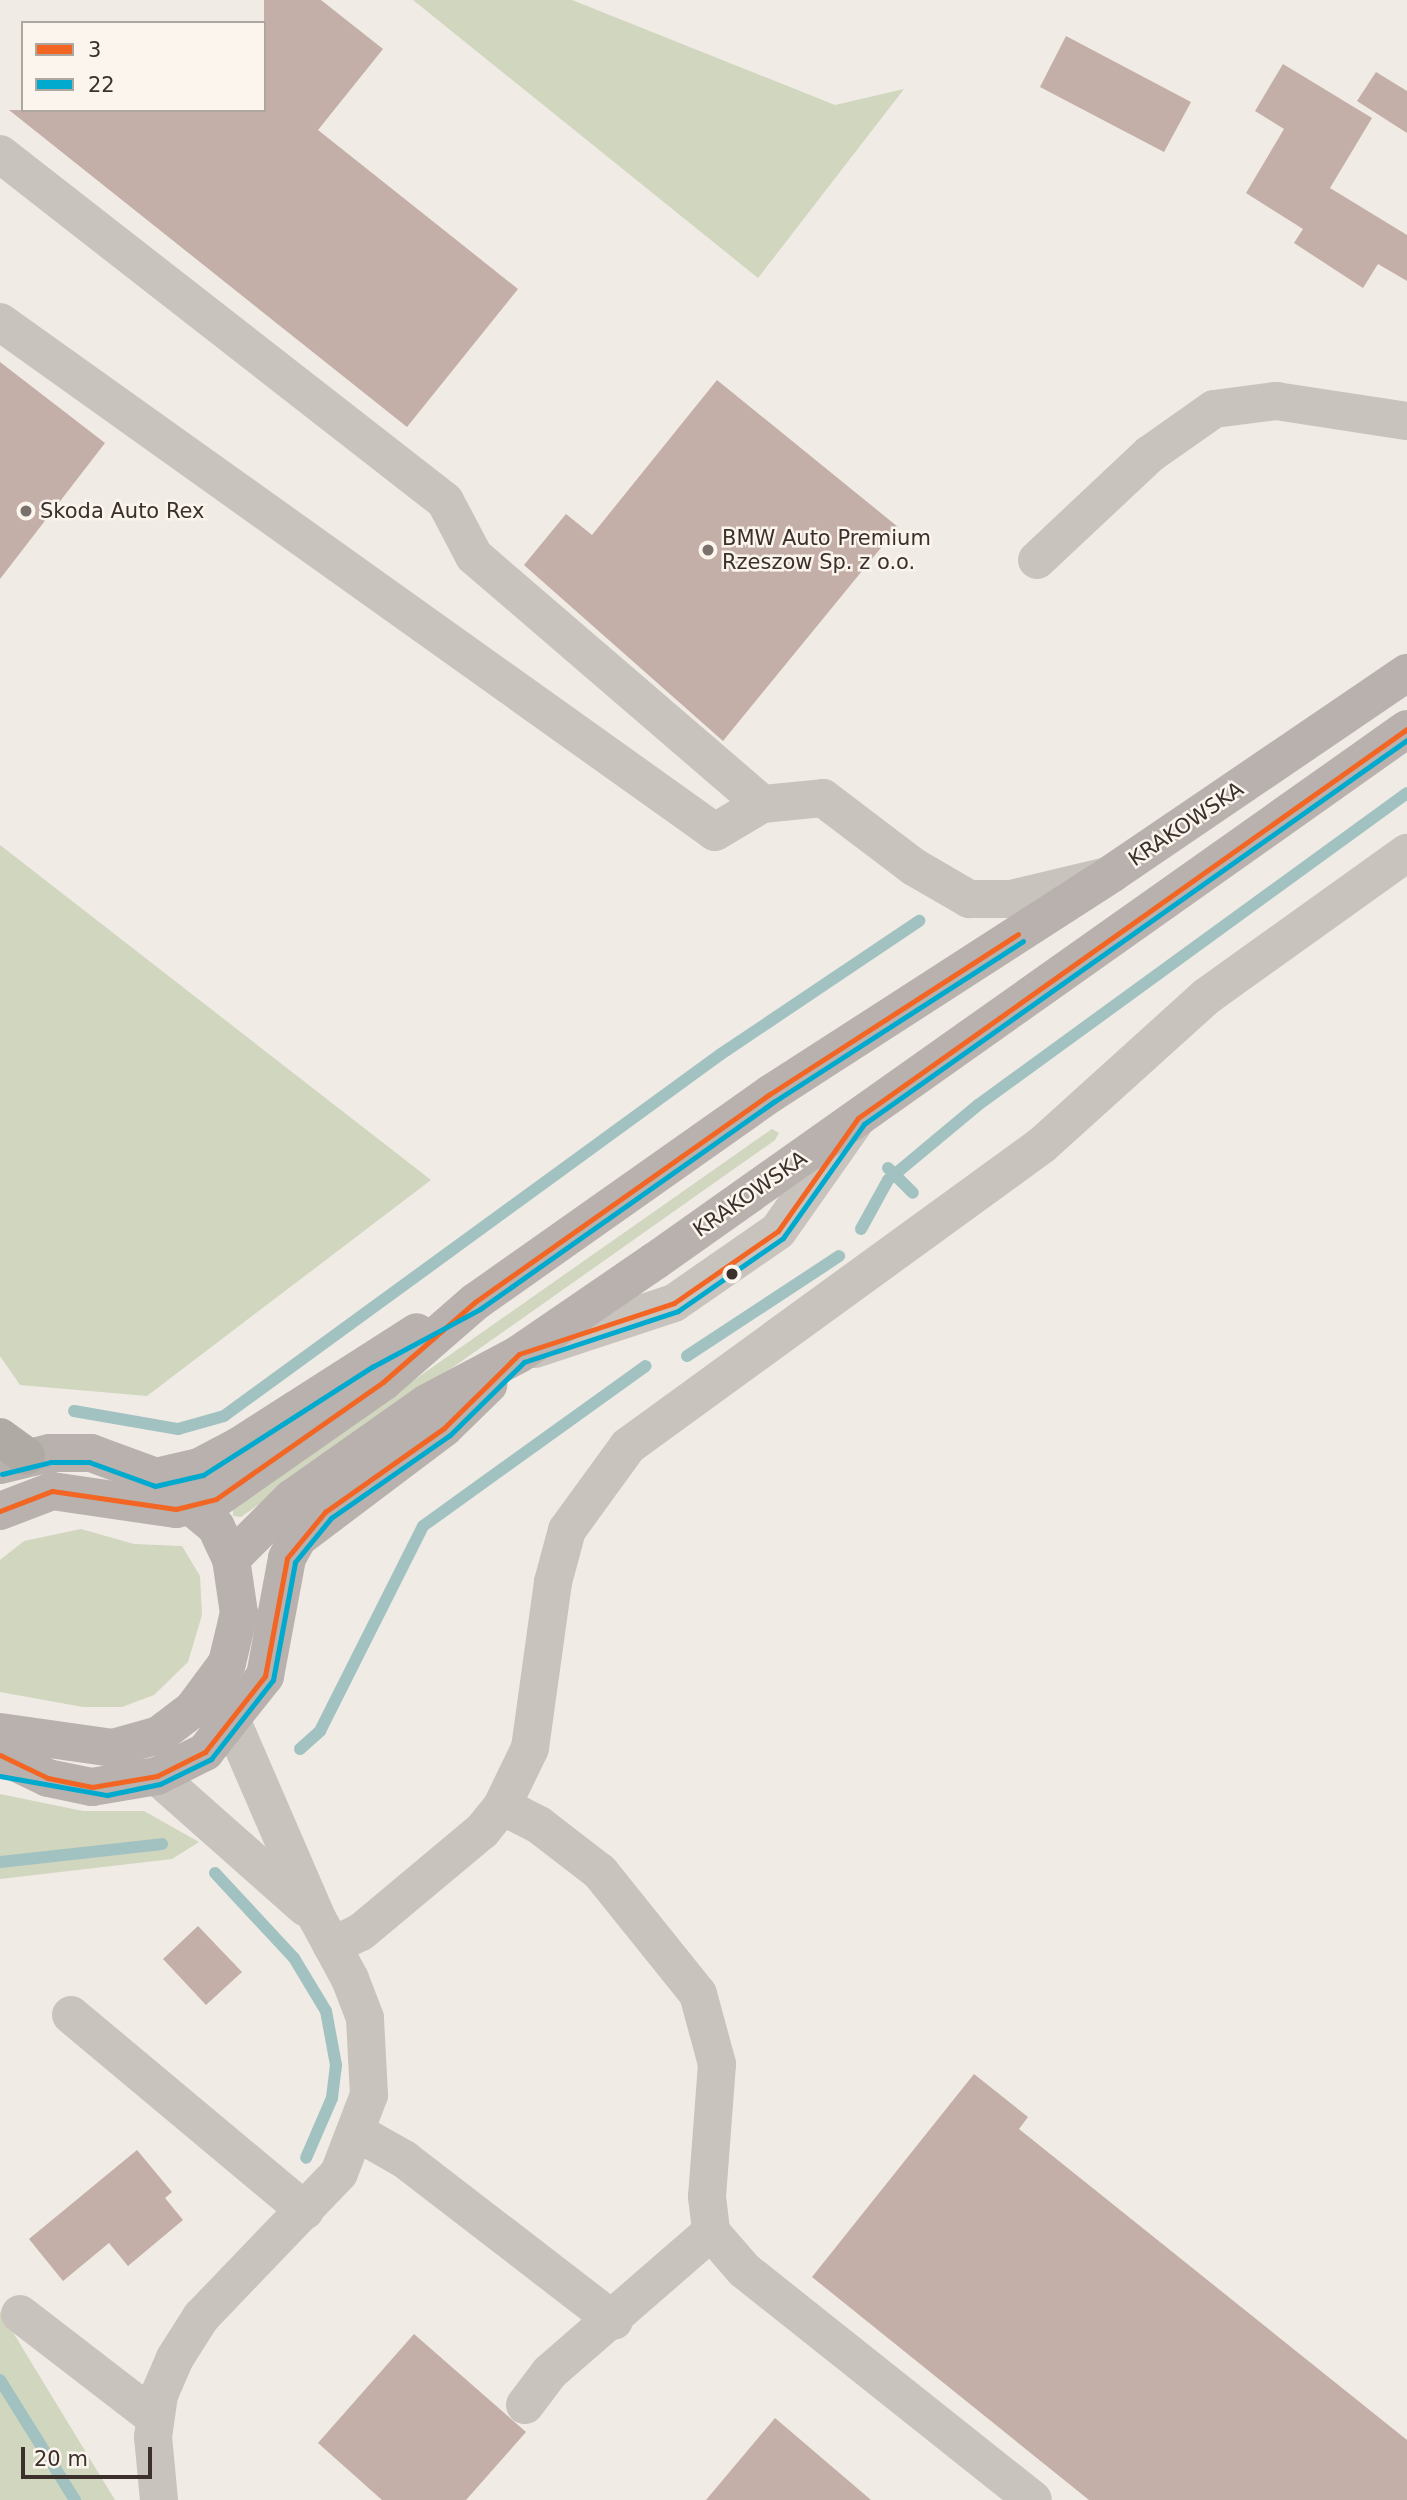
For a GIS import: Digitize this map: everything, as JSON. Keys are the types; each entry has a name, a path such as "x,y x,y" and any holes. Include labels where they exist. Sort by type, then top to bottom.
{"main road":[{"name":"KRAKOWSKA","path":"195,1508 383,1382 475,1302 770,1094 1111,874 1407,673"},
{"name":"KRAKOWSKA","path":"231,1559 291,1499 427,1403 519,1354 858,1118 1407,729"},
{"name":"KRAKOWSKA","path":"156,1477 199,1467 239,1446 367,1359 475,1302"},
{"path":"3,1754 92,1787 157,1776 205,1752 230,1726 265,1676 287,1558 298,1538 444,1428 519,1354"},
{"path":"3,1754 128,1747 179,1723 215,1680 239,1626 231,1559 216,1527 156,1477 91,1453 9,1453"},
{"path":"0,1511 67,1491 152,1507 195,1508"}],"street":[{"path":"0,154 445,501 474,556 762,804"},
{"path":"0,322 715,832 762,804 823,798 914,867 969,899 1011,899 1111,874"},
{"path":"1037,560 1150,454 1214,409 1276,401 1407,421"},
{"path":"157,1776 325,1932 361,1932 482,1832 502,1806 530,1748 553,1582 567,1530 628,1446 1042,1145 1207,996 1407,853"},
{"path":"159,2500 155,2418 170,2370 201,2317 339,2173 358,2133 370,2056 365,2018 230,1726 215,1680"},
{"path":"502,1806 539,1825 600,1872 698,1994 717,2064 707,2197 711,2232 744,2270 1033,2500"},
{"path":"71,2015 305,2211"},
{"path":"358,2133 404,2159 614,2321"},
{"path":"525,2405 551,2371 614,2321 648,2281 711,2232"},
{"path":"20,2314 155,2418"}],"green space":[{"path":"413,0 572,0 835,105 904,89 758,278"},
{"path":"0,845 431,1180 147,1396 20,1385 0,1356"},
{"path":"772,1129 779,1133 775,1140 241,1517 233,1516 233,1507"},
{"path":"81,1529 134,1544 182,1546 200,1576 202,1615 188,1662 154,1695 122,1707 83,1707 0,1692 0,1560 24,1541"},
{"path":"0,1794 83,1811 144,1811 199,1842 172,1859 0,1879"},
{"path":"0,2311 115,2500 0,2500"}],"building":[{"path":"264,0 321,0 383,49 318,130 518,289 407,427 9,110 266,112"},
{"path":"1066,36 1191,102 1164,152 1040,87"},
{"path":"1283,64 1372,118 1330,188 1407,235 1407,281 1378,264 1363,288 1294,243 1303,229 1246,193 1284,129 1255,111"},
{"path":"1376,72 1407,91 1407,133 1357,101"},
{"name":"Skoda Auto Rex","path":"0,362 105,443 0,579"},
{"name":"BMW Auto Premium Rzeszow Sp. z o.o.","path":"717,380 898,527 723,741 524,565 566,514 592,535"},
{"path":"198,1926 242,1972 206,2005 163,1959"},
{"path":"974,2074 1028,2117 1019,2129 1407,2440 1407,2500 1089,2500 812,2277"},
{"path":"137,2150 172,2192 165,2198 183,2220 128,2266 109,2243 63,2281 29,2239"},
{"path":"414,2334 526,2432 466,2500 382,2500 318,2443"},
{"path":"775,2418 871,2500 706,2500"}],"waterway":[{"path":"861,1229 888,1180 978,1105 1407,793"},
{"path":"74,1411 178,1429 224,1416 721,1054 919,921"},
{"path":"888,1168 913,1193"},
{"path":"687,1356 839,1256"},
{"path":"300,1749 320,1731 423,1526 646,1366"},
{"path":"0,1862 162,1844"},
{"path":"215,1873 294,1958 326,2011 336,2065 332,2098 306,2158"},
{"path":"0,2380 75,2500"}],"transit line":[{"name":"3","path":"0,1755 48,1778 92,1787 157,1776 205,1752 265,1676 287,1558 325,1512 444,1428 519,1354 674,1303 778,1231 858,1118 1407,729"},
{"name":"22","path":"0,1776 107,1795 160,1784 211,1759 273,1680 295,1562 331,1518 450,1435 524,1362 678,1311 783,1238 864,1124 1407,740"},
{"name":"3","path":"0,1511 52,1491 176,1509 216,1499 383,1382 475,1302 770,1094 1018,934"},
{"name":"22","path":"2,1474 51,1462 89,1462 155,1486 203,1475 372,1367 480,1309 775,1101 1023,941"}],"place":[{"name":"Skoda Auto Rex","path":"26,511"},
{"name":"BMW Auto Premium Rzeszow Sp. z o.o.","path":"708,550"}]}
